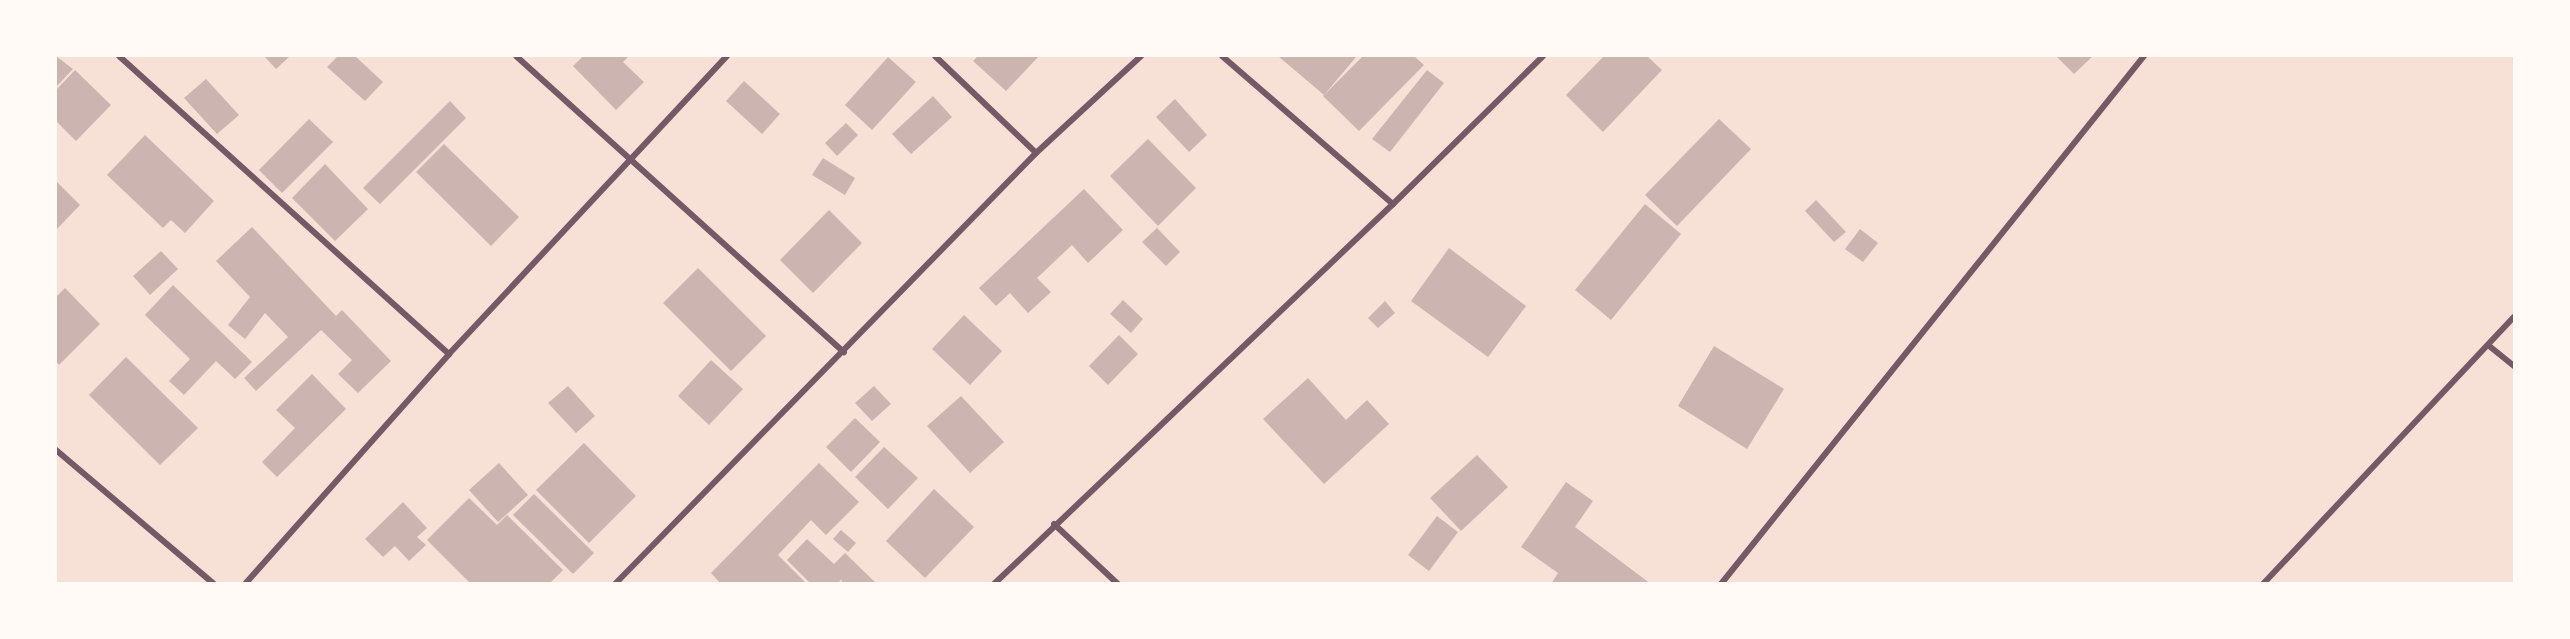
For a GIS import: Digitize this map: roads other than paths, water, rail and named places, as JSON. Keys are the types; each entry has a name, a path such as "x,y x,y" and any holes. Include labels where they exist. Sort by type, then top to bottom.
{"street":[{"path":"119,56 449,354"},
{"path":"516,56 844,352"},
{"path":"244,584 449,354 727,56"},
{"path":"935,56 1036,153"},
{"path":"615,584 1036,153 1141,56"},
{"path":"1221,56 1393,204"},
{"path":"993,584 1393,204 1543,56"},
{"path":"1721,584 2144,56"},
{"path":"2263,584 2514,317"},
{"path":"2488,345 2514,366"},
{"path":"56,450 214,584"},
{"path":"1054,524 1118,584"}]}
